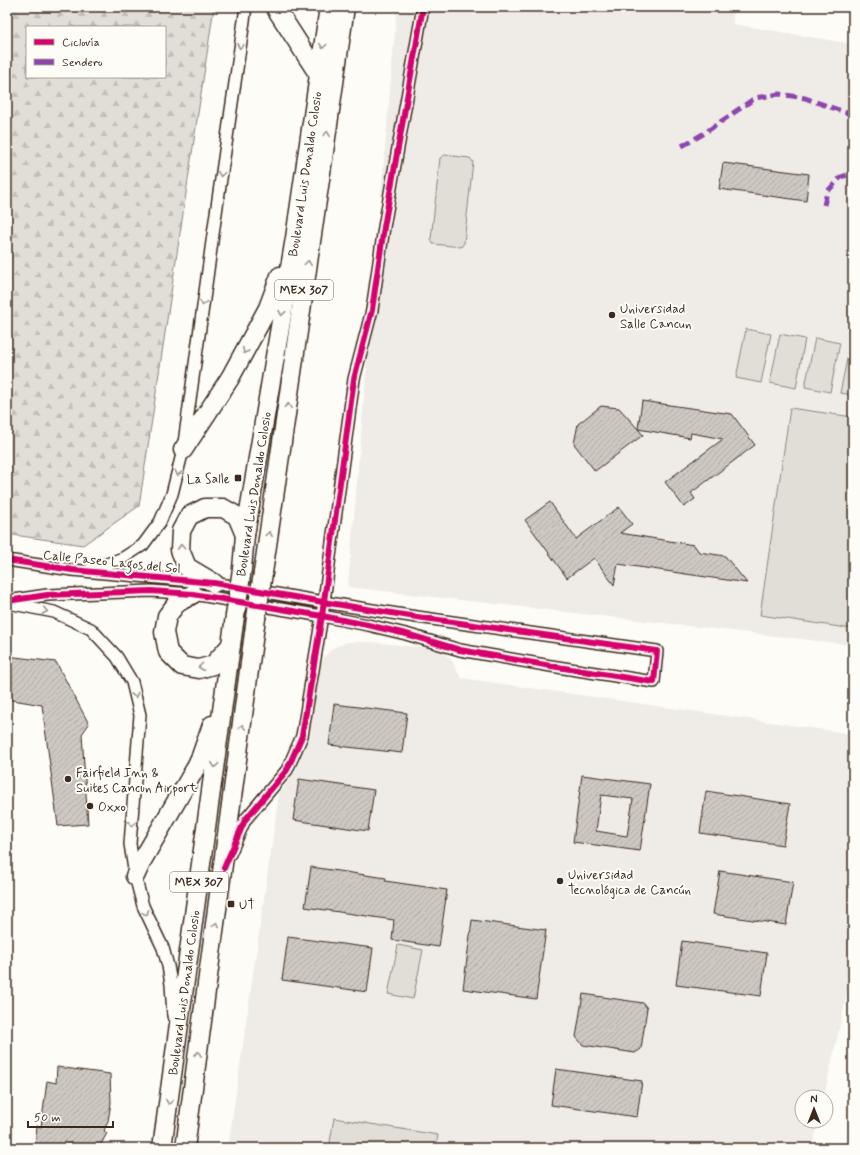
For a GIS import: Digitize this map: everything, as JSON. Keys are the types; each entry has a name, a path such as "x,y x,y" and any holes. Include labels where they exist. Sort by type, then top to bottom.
{"main road":[{"path":"275,7 318,75"},
{"name":"Boulevard Luis Donaldo Colosio","path":"162,1148 242,569 245,536 295,238 329,7"},
{"name":"Boulevard Luis Donaldo Colosio","path":"185,1148 224,868 256,618 264,573 345,7"},
{"path":"184,450 230,378 268,308 295,238"},
{"path":"214,583 187,567 180,550 181,531 189,516 205,508 223,508 237,516 245,536"},
{"path":"193,594 177,603 167,616 164,632 168,652 182,666 198,669 213,665 231,645"},
{"path":"135,876 201,756 225,688"}],"street":[{"path":"72,570 99,567 123,558 143,544 160,522 172,494 184,450 208,266 246,7"},
{"path":"224,868 245,820 287,770 302,736 322,616 354,379 372,310 384,227 423,7"},
{"name":"Calle Paseo Lagos del Sol","path":"7,560 72,570 214,583 323,602 657,651 654,682 460,650 406,634 322,616 193,594 151,591 111,592 47,595 7,602"},
{"path":"7,602 54,612 91,629 117,656 132,682 140,715 130,844 135,876 143,906 163,948 168,966 173,1009 172,1083"}],"shaded area":[{"name":"Universidad Salle Cancun","path":"397,7 734,7 733,24 853,44 853,645 348,587"},
{"name":"Universidad Tecnológica de Cancún","path":"347,642 370,642 439,649 451,659 461,678 853,734 853,967 826,1089 794,1089 794,1129 816,1129 812,1148 228,1148 279,794 296,770 307,742 319,667 325,656 333,648"}],"green space":[{"path":"7,7 214,7 139,506 83,545 7,534"},
{"path":"445,155 470,158 473,162 464,243 461,247 433,244 431,239 440,158"},
{"path":"746,329 771,334 761,383 736,378"},
{"path":"780,334 805,339 796,388 770,383"},
{"path":"815,338 840,343 830,392 805,387"},
{"path":"850,344 853,344 853,395 840,393"},
{"path":"790,408 853,417 853,629 760,615"},
{"path":"398,945 423,950 413,999 388,994"},
{"path":"334,1118 438,1135 436,1148 329,1148"}],"building":[{"path":"723,163 809,174 806,201 719,189"},
{"path":"642,401 732,414 755,445 691,493 695,499 684,507 665,482 723,439 691,433 690,438 638,429"},
{"path":"601,406 619,408 643,435 595,471 574,444 578,424"},
{"path":"550,502 576,539 619,507 632,524 620,533 694,545 699,552 725,556 747,583 618,564 614,585 594,558 567,578 525,520"},
{"name":"Fairfield Inn & Suites Cancun Airport","path":"7,656 56,662 89,724 82,734 88,824 58,826 42,705 7,699"},
{"path":"334,704 407,713 402,753 329,745"},
{"path":"582,775 650,784 640,851 573,842","holes":["601,795 633,799 627,836 596,831"]},
{"path":"299,779 374,790 368,831 293,820"},
{"path":"706,791 790,804 783,845 700,833"},
{"path":"311,867 386,878 385,881 447,890 439,947 392,940 394,920 305,907"},
{"path":"720,871 793,882 786,925 713,914"},
{"path":"472,920 546,930 536,999 463,989"},
{"path":"288,937 373,948 367,992 282,980"},
{"path":"682,941 767,953 761,996 676,985"},
{"path":"583,994 643,1003 647,1008 641,1049 635,1053 583,1045 576,1037"},
{"path":"57,1067 110,1074 111,1103 108,1121 104,1131 107,1133 99,1148 75,1148 61,1146 60,1148 35,1148 37,1126 41,1127 47,1081 56,1083"},
{"path":"556,1069 642,1081 637,1117 551,1105"}],"marked path":[{"path":"682,146 703,134 755,98 779,94 805,98 853,115"},
{"path":"824,205 827,192 841,177 853,173"}],"cycle path":[{"path":"224,868 245,820 287,770 302,736 322,616 354,379 372,310 384,227 423,7"},
{"path":"7,560 72,570 214,583 410,616 657,651 654,682 460,650 406,634 368,625 193,594 151,591 47,595 7,601"}],"place":[{"name":"Universidad Salle Cancun","path":"612,315"},
{"name":"La Salle","path":"238,478"},
{"name":"Fairfield Inn & Suites Cancun Airport","path":"68,779"},
{"name":"Oxxo","path":"90,806"},
{"name":"Universidad Tecnológica de Cancún","path":"560,881"},
{"name":"UT","path":"231,904"}]}
